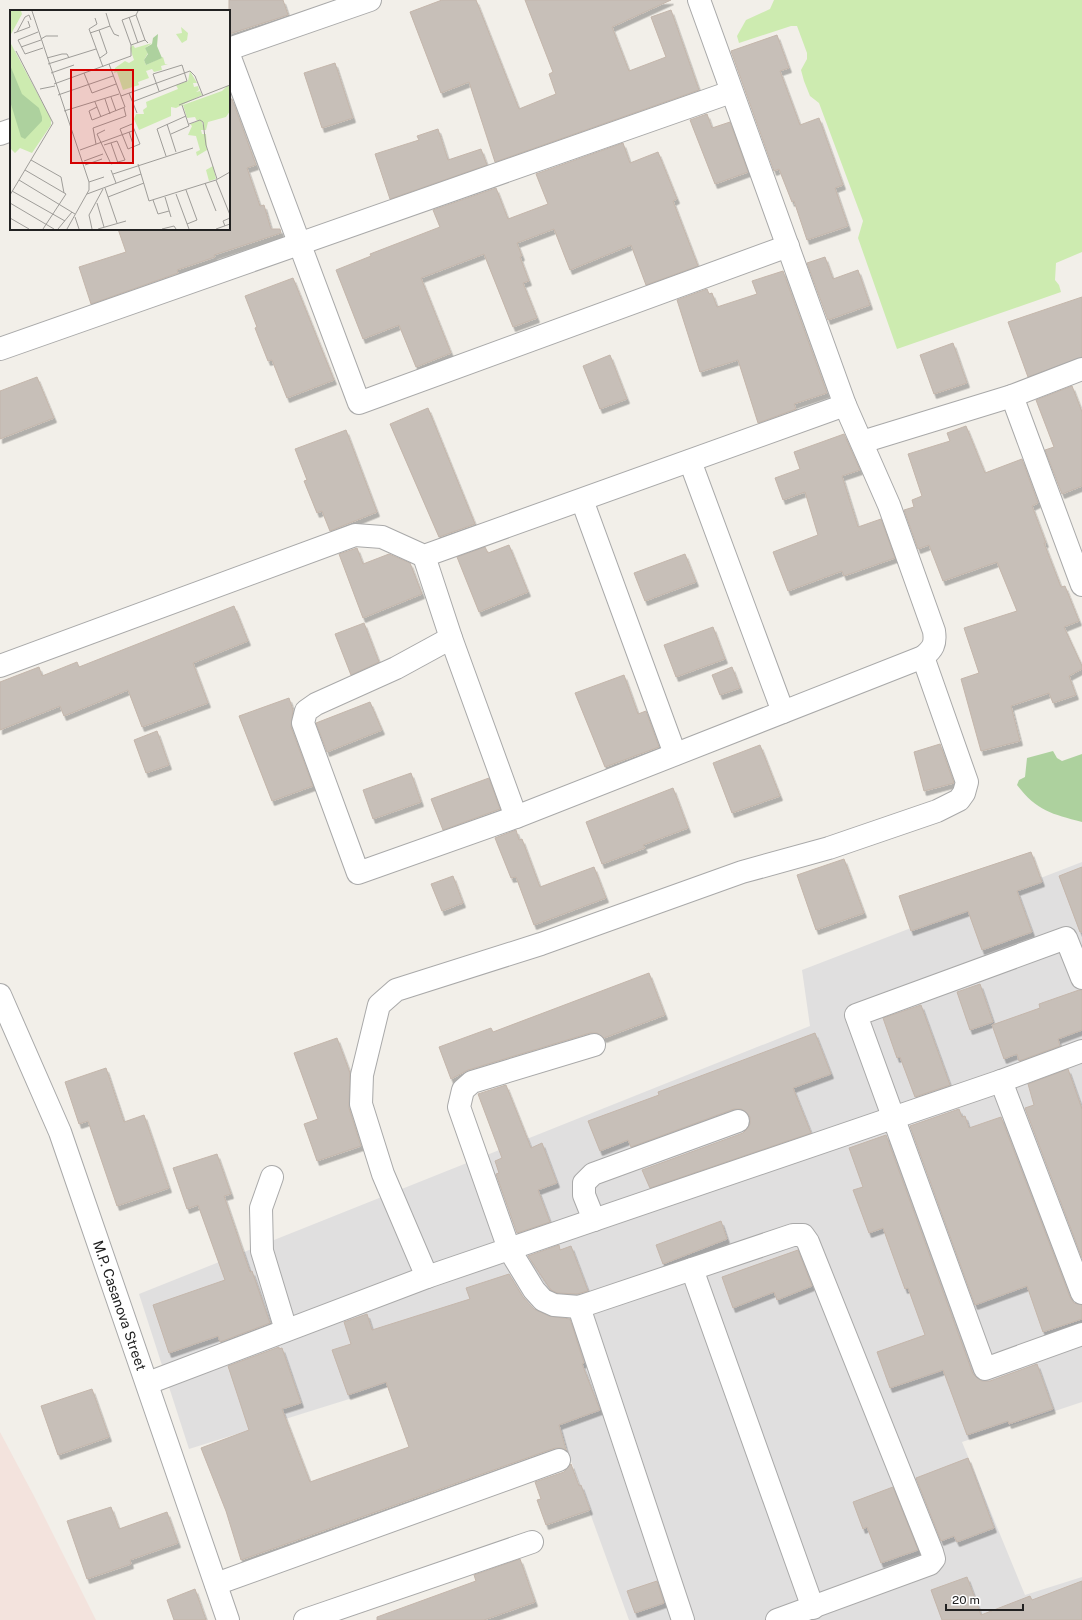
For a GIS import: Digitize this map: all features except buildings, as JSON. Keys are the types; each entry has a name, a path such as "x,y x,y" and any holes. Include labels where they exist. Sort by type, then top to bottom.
{"street":[{"path":"230,49 370,0"},
{"path":"451,638 396,668 316,704 306,711 302,723 358,873 516,817 923,657 933,649 936,641 934,631 889,505 845,405 699,0"},
{"path":"230,58 359,403 788,246"},
{"path":"0,349 731,92"},
{"path":"0,134 10,130"},
{"path":"862,442 1012,396 1082,369"},
{"path":"1012,396 1074,542 1082,585"},
{"path":"0,666 355,535 382,537 424,556 845,405"},
{"path":"690,461 783,712"},
{"path":"582,500 675,754"},
{"path":"424,556 451,638 516,817"},
{"path":"427,1277 383,1174 361,1104 362,1075 379,1005 396,990 541,944 742,872 829,848 937,811 959,800 964,793 967,782 923,657"},
{"path":"1082,978 1066,938 856,1014 985,1369 1082,1334"},
{"name":"M.P. Casanova Street","path":"0,995 60,1132 148,1383 228,1620"},
{"path":"594,1045 472,1082 463,1090 459,1107 509,1249 534,1290 543,1300 554,1305 579,1307 793,1235 803,1235 808,1242 932,1552 934,1559 930,1564 777,1620"},
{"path":"148,1383 427,1277 894,1116 1001,1081 1082,1051"},
{"path":"1001,1081 1082,1293"},
{"path":"594,1220 584,1195 584,1183 593,1174 738,1121"},
{"path":"272,1177 261,1208 262,1251 286,1330"},
{"path":"692,1269 813,1608"},
{"path":"579,1307 683,1620"},
{"path":"216,1584 559,1460"},
{"path":"305,1620 532,1542"}],"shaded area":[{"path":"1082,862 1082,1402 962,1442 1025,1595 1082,1577 1082,1620 629,1620 528,1343 189,1449 139,1294 810,1026 802,970"},
{"path":"0,1432 35,1498 96,1620 0,1620"}],"green space":[{"path":"774,0 1082,0 1082,252 1056,263 1055,280 1059,285 1061,292 897,349 858,238 863,221 819,103 810,96 804,81 801,70 807,59 807,53 797,26 791,26 739,43 737,36 746,20 770,9"},
{"path":"1053,751 1057,758 1062,761 1082,754 1082,822 1054,814 1038,806 1024,794 1017,785 1019,780 1025,777 1027,758"}]}
